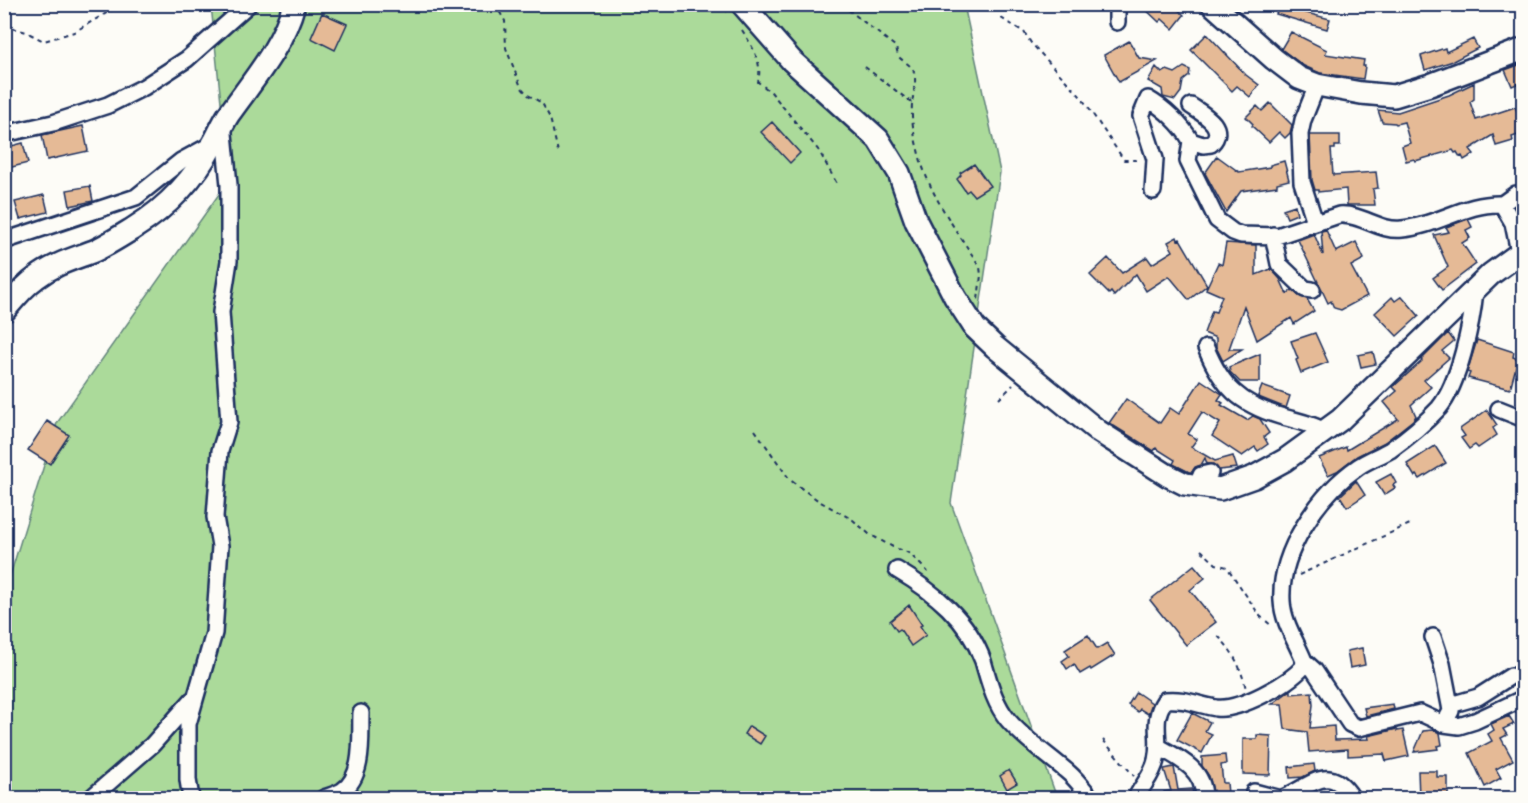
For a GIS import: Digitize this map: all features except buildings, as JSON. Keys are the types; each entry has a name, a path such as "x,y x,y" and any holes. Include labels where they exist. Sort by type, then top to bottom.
{"street":[{"path":"4,134 53,123 108,105 144,87 187,59 249,4"},
{"path":"4,311 20,291 36,278 58,264 96,250 136,227 159,210 185,185 278,44 290,21 294,4"},
{"path":"1117,4 1117,22"},
{"path":"1212,4 1274,60 1299,78 1317,85 1394,96 1430,86 1524,49"},
{"path":"734,9 878,139 899,173 916,220 975,328 995,347 1107,436 1185,484 1203,480 1220,489 1254,477 1285,460 1325,431 1370,393 1491,274 1521,251 1513,223 1502,204"},
{"path":"1315,222 1302,182 1300,134 1317,85"},
{"path":"1153,190 1155,159 1141,116 1147,94 1185,130 1191,141 1188,161 1217,220 1241,234 1273,236 1284,234 1315,222 1348,214 1386,228 1400,230 1460,211 1502,204 1515,194"},
{"path":"1191,106 1210,119 1218,131 1211,144 1203,146 1191,141"},
{"path":"4,241 136,197 219,133"},
{"path":"191,798 188,780 188,724 214,633 220,546 215,517 216,498 220,451 229,422 221,312 229,261 229,185 219,133"},
{"path":"1273,236 1279,264 1305,290 1312,290"},
{"path":"1474,291 1473,313 1454,378 1440,407 1389,450 1343,478 1311,514 1290,555 1282,580 1282,603 1285,618 1304,661 1314,670 1352,726 1359,728 1420,713 1444,724 1459,726 1524,698"},
{"path":"1206,348 1213,365 1224,381 1242,400 1280,416 1312,424 1325,431"},
{"path":"1499,410 1524,419"},
{"path":"897,570 925,586 951,609 973,641 982,659 989,685 1007,719 1072,776 1091,798"},
{"path":"1433,637 1442,664 1451,711 1444,724"},
{"path":"1137,796 1154,769 1159,747 1156,716 1165,700 1179,699 1226,709 1239,706 1299,671 1304,661"},
{"path":"1450,705 1478,697 1511,676"},
{"path":"91,798 152,746 195,697"},
{"path":"324,798 344,790 356,772 361,713"},
{"path":"1159,747 1191,766 1203,785 1204,798"},
{"path":"1283,798 1319,779 1331,778 1342,785 1352,798"},
{"path":"1254,792 1277,798"}],"path":[{"path":"4,24 44,41 74,32 122,4"},
{"path":"495,4 505,21 506,48 521,87 528,95 542,103 550,118 558,152"},
{"path":"722,4 734,9"},
{"path":"841,4 896,47 898,56 910,64 914,71 912,103 917,147 924,174 943,211 980,267 978,300 982,307"},
{"path":"1001,18 1024,32 1030,43 1081,98 1124,160 1155,159"},
{"path":"740,27 751,44 761,70 758,82 771,92 819,151 837,184"},
{"path":"865,67 912,103"},
{"path":"999,399 1017,381 1028,374"},
{"path":"755,430 790,480 819,501 853,520 869,534 909,554 931,577"},
{"path":"1282,580 1306,572 1410,524"},
{"path":"1201,550 1216,564 1227,567 1260,616 1273,626"},
{"path":"1218,636 1237,660 1246,690 1239,706"},
{"path":"1103,740 1133,774 1137,796"}],"green space":[{"path":"211,5 964,5 1000,172 951,503 1057,798 5,798 5,592 57,423 229,180"}]}
